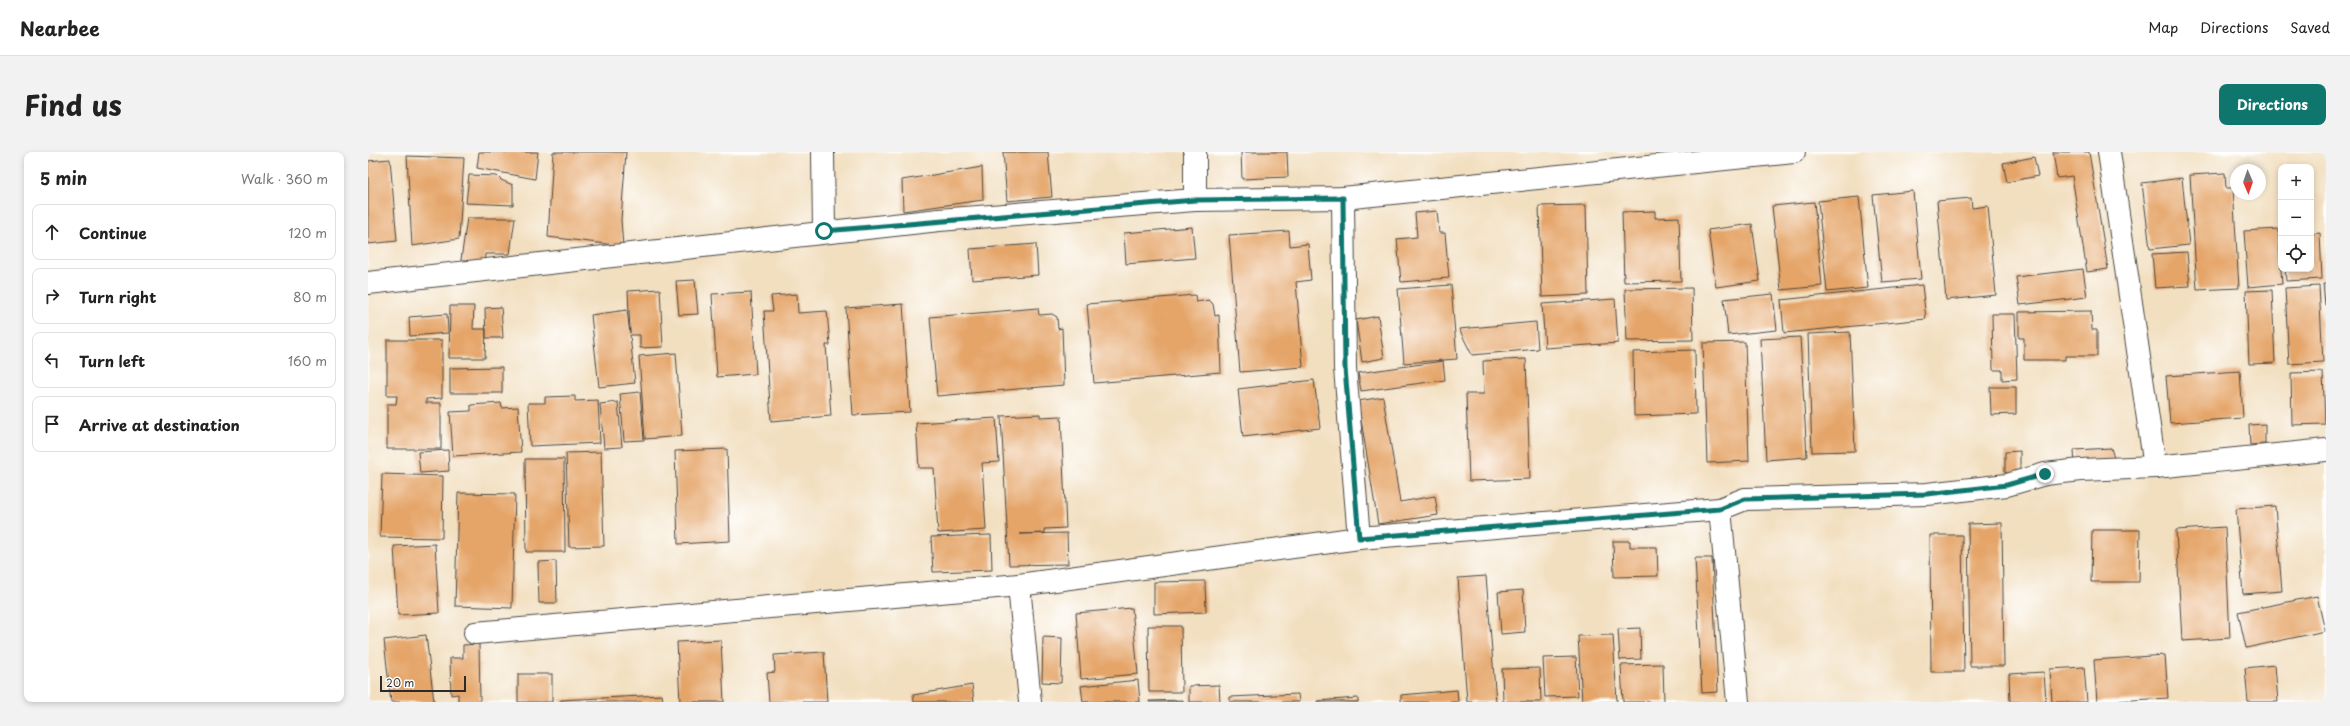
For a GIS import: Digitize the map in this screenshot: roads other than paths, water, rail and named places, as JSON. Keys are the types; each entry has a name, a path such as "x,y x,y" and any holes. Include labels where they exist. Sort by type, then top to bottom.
{"street":[{"path":"823,152 824,231"},
{"path":"1195,152 1195,200"},
{"path":"368,283 824,231 1195,200 1343,198 1794,152"},
{"path":"2109,152 2155,467"},
{"path":"1343,198 1345,368 1359,538"},
{"path":"476,633 1019,585 1359,538 1720,509 1745,499 1927,494 2007,485 2045,474 2081,470 2155,467 2326,450"},
{"path":"1720,509 1738,702"},
{"path":"1019,585 1030,702"}]}
